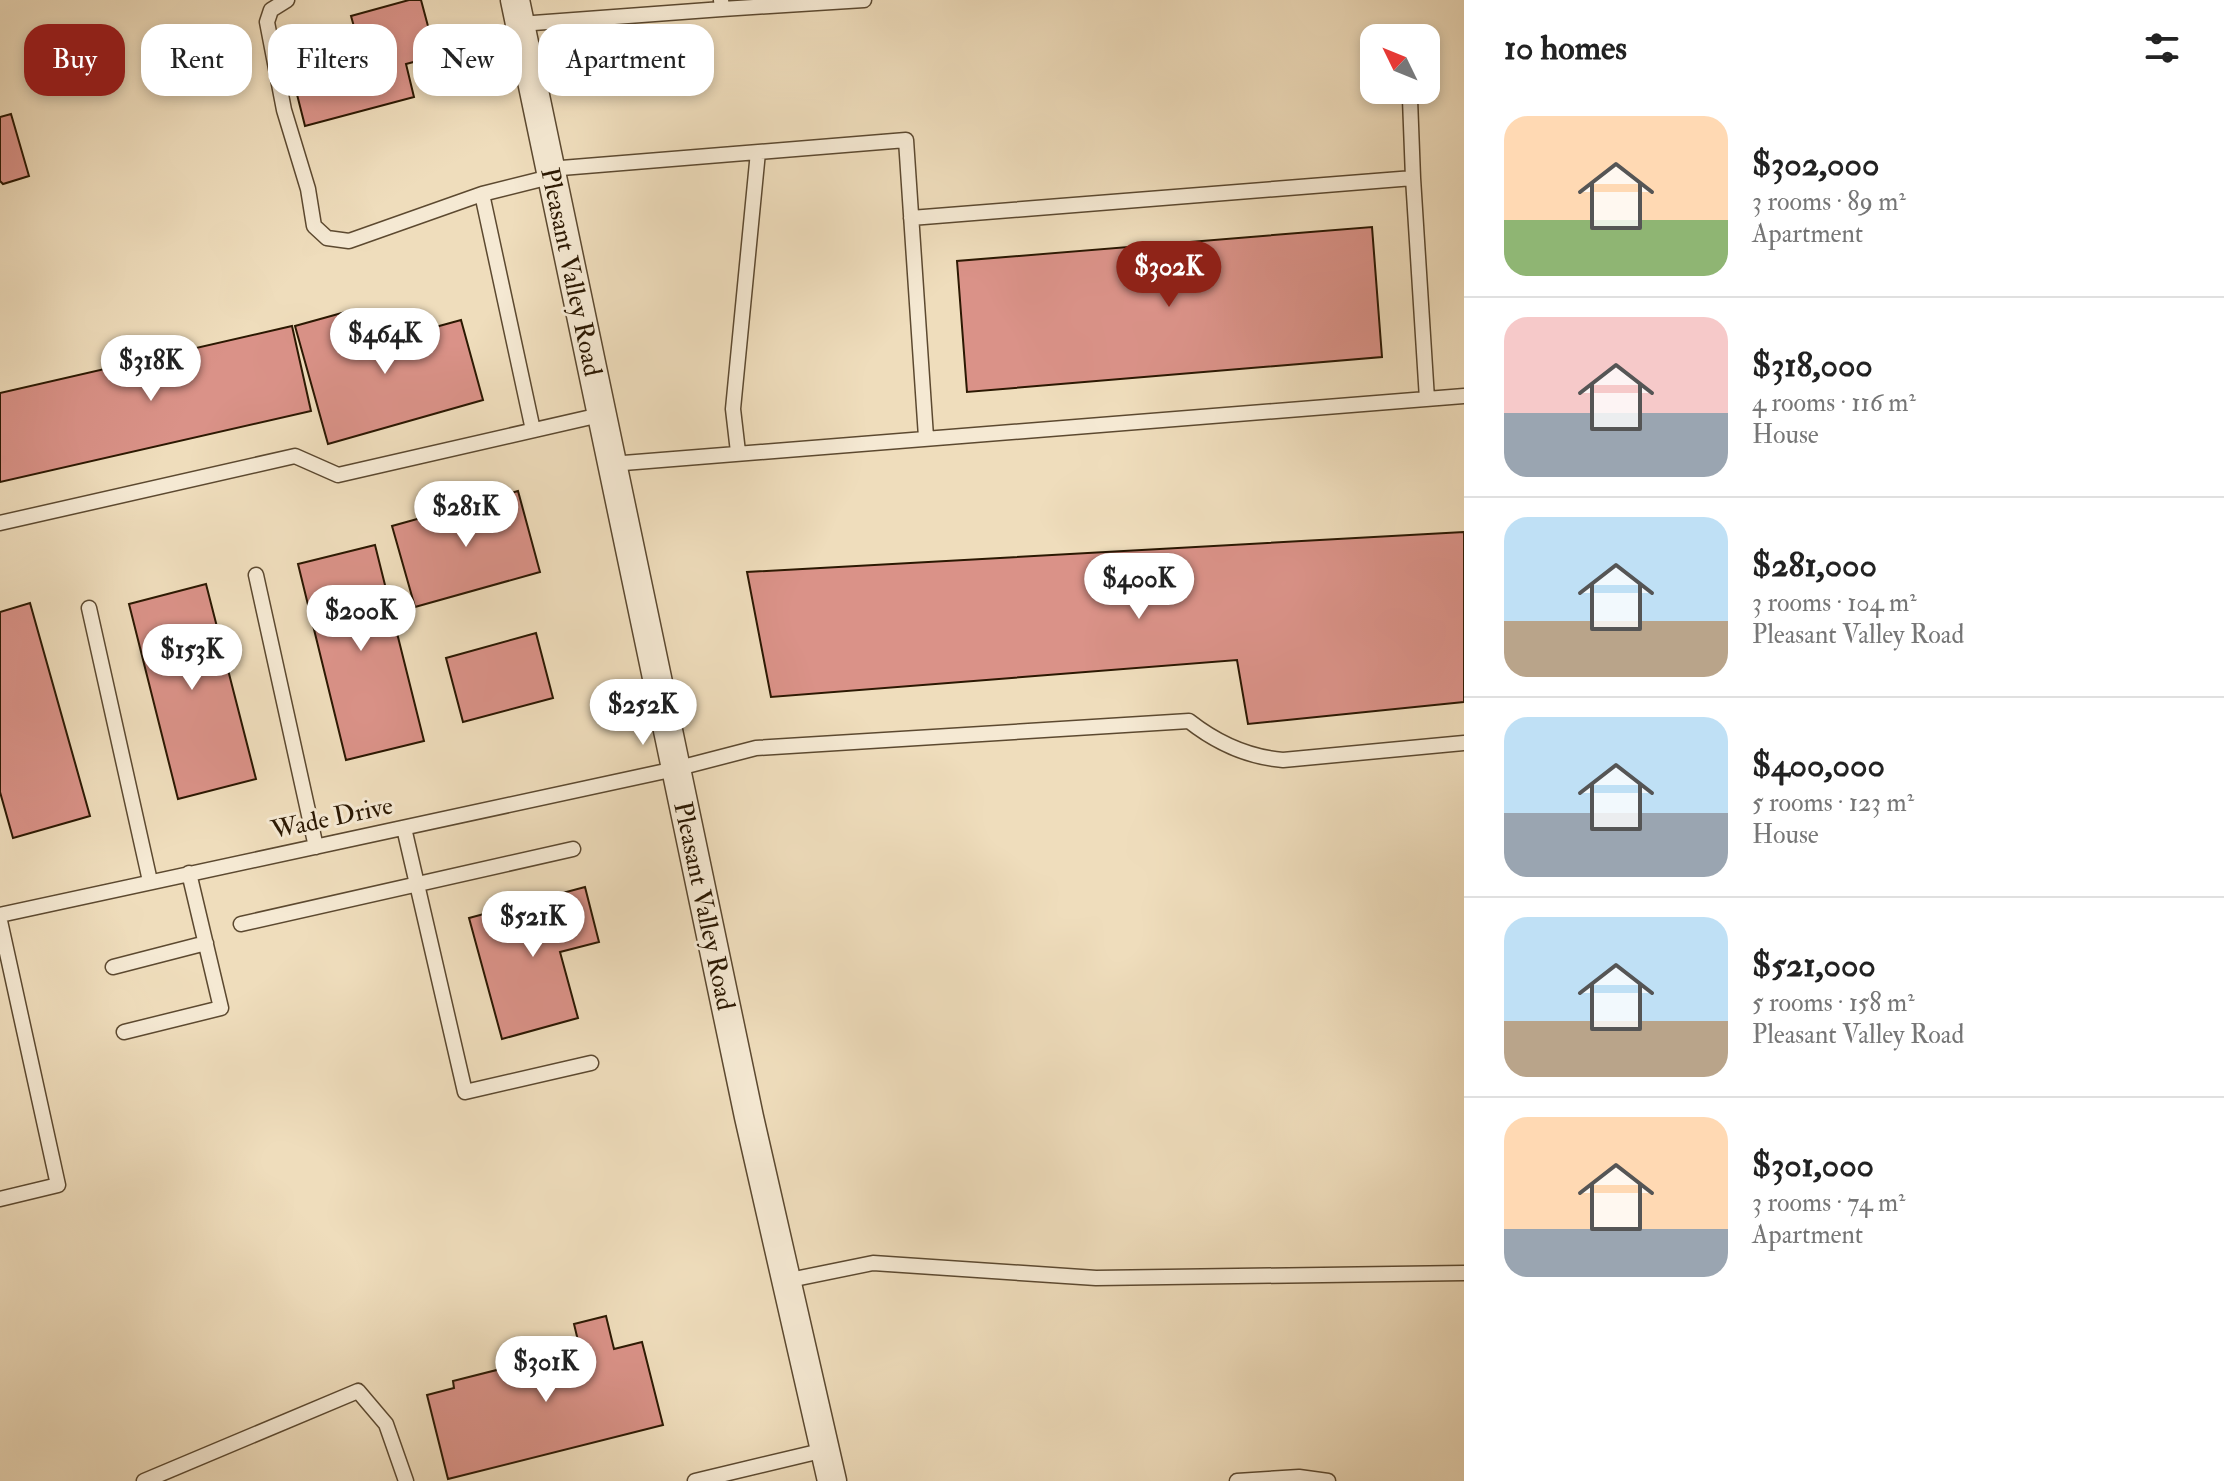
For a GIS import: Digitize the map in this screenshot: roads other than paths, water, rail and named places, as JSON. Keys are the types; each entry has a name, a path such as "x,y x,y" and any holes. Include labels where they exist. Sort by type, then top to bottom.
{"street":[{"name":"Pleasant Valley Road","path":"518,12 600,415 784,1281 832,1481"}],"lane":[{"path":"287,0 271,10 267,22 284,110 308,189 314,226 327,238 349,241 550,173 906,140 926,437"},
{"path":"518,12 864,0"},
{"path":"1410,104 1427,399"},
{"path":"738,452 733,409 758,152"},
{"path":"911,218 1413,178"},
{"path":"482,194 533,430"},
{"path":"611,464 1464,396"},
{"path":"0,523 295,456 338,475 600,415"},
{"path":"256,575 316,847"},
{"path":"89,608 150,881"},
{"name":"Wade Drive","path":"0,918 150,881 675,769 756,748 1189,721 1209,737 1256,757 1283,760 1464,743"},
{"path":"404,828 465,1092 591,1063"},
{"path":"241,924 573,849"},
{"path":"124,1032 221,1008 189,873"},
{"path":"0,918 5,964 58,1185 0,1199"},
{"path":"113,967 206,943"},
{"path":"784,1281 873,1263 1096,1278 1464,1273"},
{"path":"144,1481 358,1391 386,1424 406,1481"},
{"path":"695,1481 825,1450"},
{"path":"1237,1481 1299,1477 1328,1481"}]}
